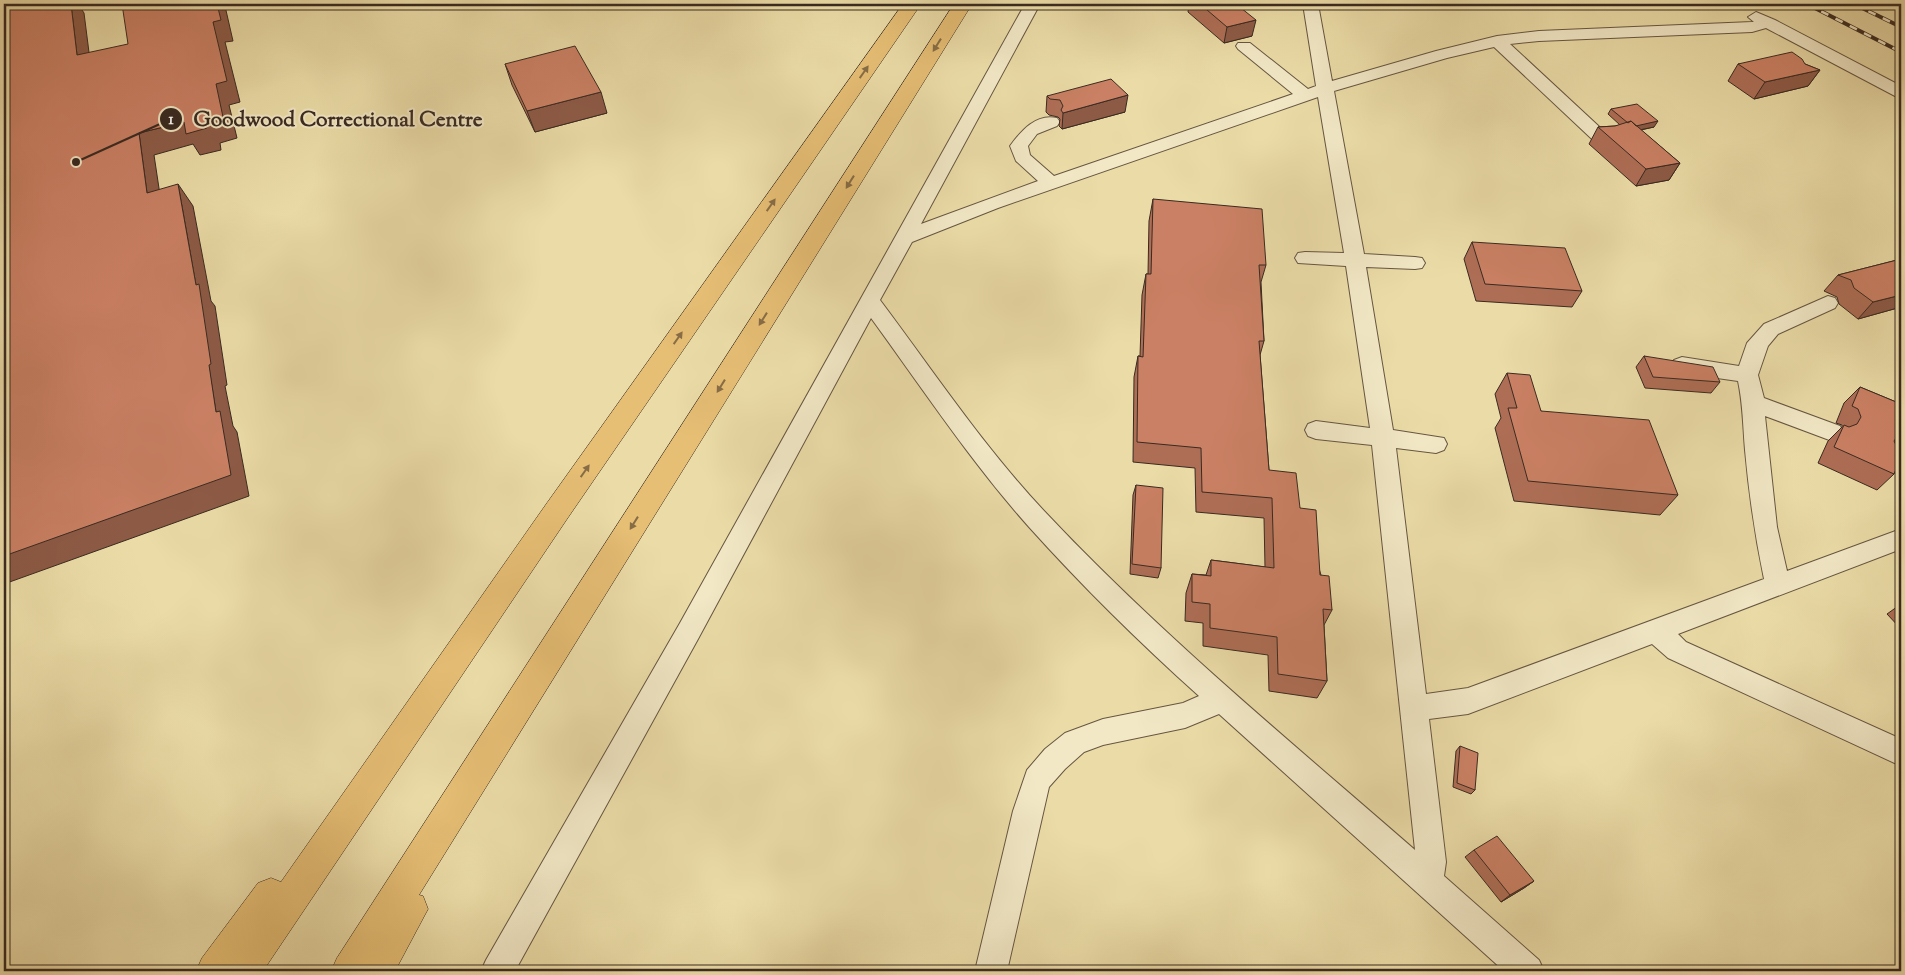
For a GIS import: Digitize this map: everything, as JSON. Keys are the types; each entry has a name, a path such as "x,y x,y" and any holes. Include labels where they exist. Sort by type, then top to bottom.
{"highway":[{"path":"241,971 557,511 912,4"},
{"path":"350,971 964,4"},
{"path":"215,971 557,511"},
{"path":"376,971 552,654"}],"street":[{"path":"497,971 694,622 1032,4"},
{"path":"1310,4 1315,93 1355,260 1383,438 1432,862 1427,882"},
{"path":"1748,12 1901,92"},
{"path":"903,238 1315,93 1442,54 1497,41 1539,36 1752,27 1770,24"},
{"path":"1497,41 1600,136"},
{"path":"1244,46 1315,93"},
{"path":"1824,71 1849,66"},
{"path":"1051,122 1031,130 1019,146 1022,156 1052,184"},
{"path":"1305,258 1415,263"},
{"path":"869,300 983,454 1037,520 1160,644 1528,971"},
{"path":"1778,585 1765,527 1754,428 1754,403 1747,375 1758,342 1771,330 1828,303"},
{"path":"1659,361 1747,375"},
{"path":"1754,403 1832,432"},
{"path":"1316,430 1436,444"},
{"path":"1413,709 1468,701 1901,539"},
{"path":"1656,631 1677,650 1901,752"},
{"path":"992,971 1030,803 1037,780 1055,759 1075,742 1103,732 1185,715 1222,699"}],"building":[{"path":"16,4 71,4 77,55 128,44 122,4 217,4 221,20 213,22 227,81 216,84 223,117 206,121 207,128 186,134 184,122 139,133 147,193 178,184 196,285 199,284 216,412 220,411 231,475 4,556 4,6"},
{"path":"1200,4 1236,4 1256,20 1227,27"},
{"path":"575,46 601,92 527,111 505,64"},
{"path":"1792,52 1802,59 1805,64 1820,70 1765,82 1738,64"},
{"path":"1111,79 1128,95 1063,113 1061,110 1063,106 1060,100 1050,99 1047,96"},
{"path":"1637,104 1658,121 1636,126 1631,121 1628,123 1611,109"},
{"path":"1631,121 1680,163 1646,169 1598,127 1615,126"},
{"path":"1153,199 1262,209 1266,265 1259,265 1264,341 1259,341 1269,470 1296,473 1300,508 1316,510 1320,575 1329,576 1332,610 1323,609 1327,681 1278,674 1277,637 1210,628 1210,604 1192,602 1192,574 1211,576 1211,560 1274,568 1272,498 1202,492 1201,448 1137,442 1138,356 1143,357 1146,274 1151,274"},
{"path":"1472,242 1565,248 1582,291 1485,284"},
{"path":"1901,259 1901,295 1873,302 1854,288 1851,280 1838,275"},
{"path":"1644,356 1713,367 1720,382 1653,377"},
{"path":"1507,373 1530,375 1541,411 1649,420 1678,495 1528,481 1508,408 1517,408"},
{"path":"1860,387 1901,404 1901,434 1894,441 1901,451 1901,457 1894,474 1834,447 1844,425 1849,427 1857,424 1861,417 1858,409 1852,406"},
{"path":"1136,485 1163,488 1161,568 1132,564"},
{"path":"1460,746 1478,753 1475,790 1457,783"},
{"path":"1497,836 1534,881 1510,895 1474,850"}],"railway":[{"path":"1807,4 1901,52"},
{"path":"1854,4 1901,27"}],"place":[{"name":"Goodwood Correctional Centre","path":"76,162"}]}
